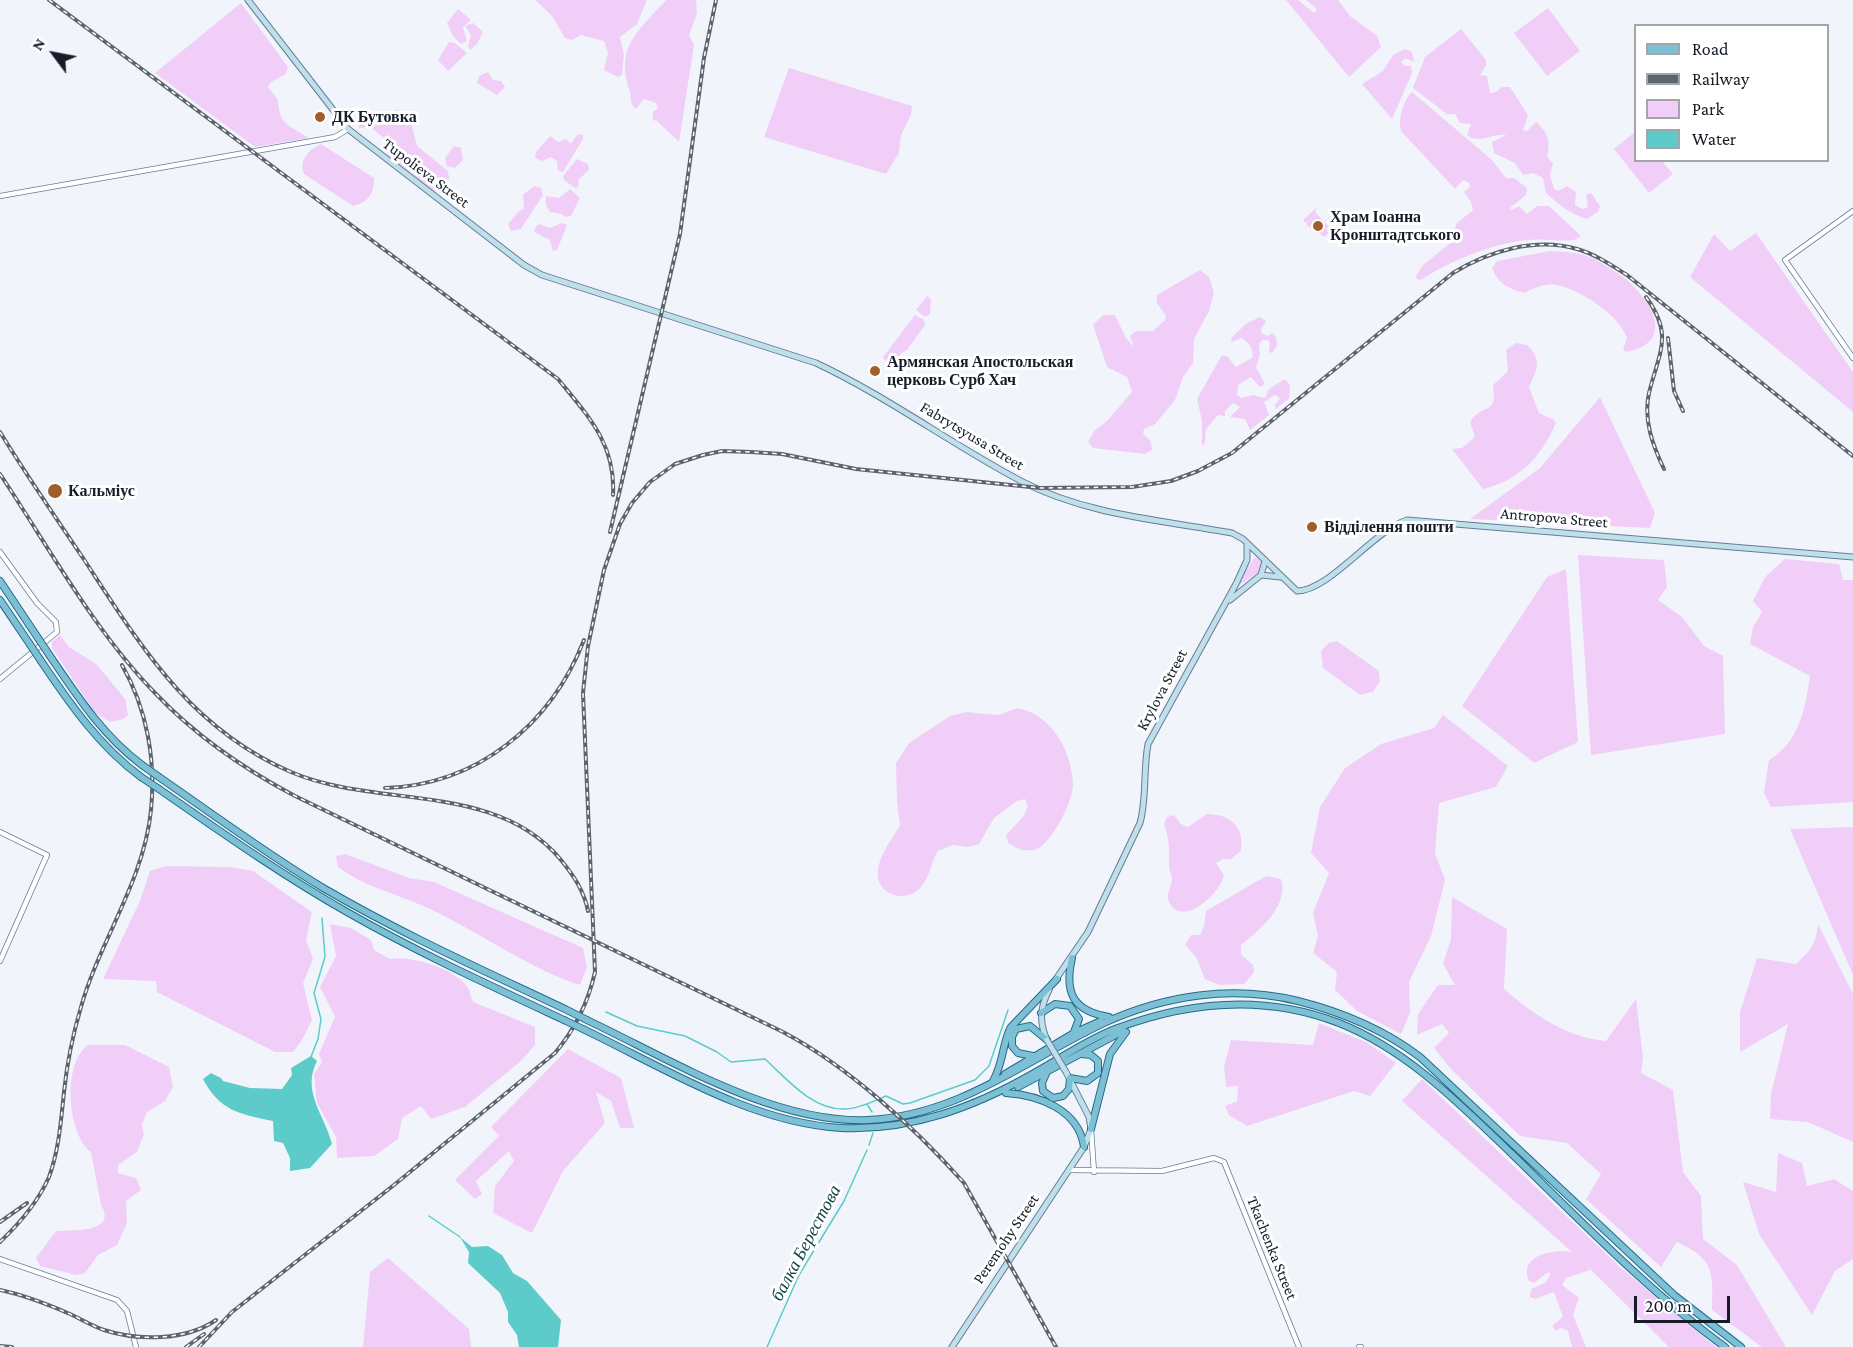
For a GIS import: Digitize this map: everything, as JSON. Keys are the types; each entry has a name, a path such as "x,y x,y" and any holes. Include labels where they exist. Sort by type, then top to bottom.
{"main road":[{"name":"Tupolieva Street","path":"248,0 348,129 524,265 542,275 646,308"},
{"name":"Fabrytsyusa Street","path":"646,308 816,363 856,382 1022,481 1088,507 1232,533 1247,543 1281,577"},
{"name":"Antropova Street","path":"1281,577 1298,591 1307,591 1398,523 1421,519 1853,558"},
{"path":"1247,543 1247,560 1260,556"},
{"name":"Krylova Street","path":"1041,1013 1048,992 1095,919 1140,823 1144,810 1143,766 1148,744 1226,603 1247,560"},
{"path":"1261,575 1265,561"},
{"path":"1226,603 1261,575 1281,577"},
{"path":"0,581 96,720 119,746 159,777 333,894 437,948 740,1093 790,1110 847,1119 882,1119 939,1106 991,1084 1127,1013"},
{"path":"1236,584 1242,590"},
{"path":"0,600 73,708 102,742 141,777 275,869 345,911 425,954 723,1096 787,1120 841,1128 879,1127 950,1114 1006,1093 1131,1028"},
{"path":"1072,958 1068,984 1074,999 1087,1011 1109,1017"},
{"path":"991,1084 1003,1060 1006,1036 1011,1027 1056,979"},
{"path":"991,1084 1074,1033 1109,1017 1167,1001 1232,992 1274,995 1327,1009 1364,1023 1405,1045 1518,1146 1669,1290 1732,1344 1742,1347"},
{"path":"985,1100 1114,1030 1189,1008 1239,1002 1266,1004 1330,1020 1363,1034 1408,1060 1642,1279 1725,1347"},
{"path":"1074,1033 1079,1019 1070,1006 1054,1004 1041,1013 1042,1029 1086,1109 1091,1129"},
{"path":"1091,1129 1110,1054 1116,1042 1139,1022"},
{"path":"1034,1056 1018,1053 1012,1046 1012,1037 1016,1029 1030,1026 1047,1040"},
{"path":"1068,1075 1087,1081 1098,1073 1099,1065 1095,1058 1081,1053"},
{"path":"1046,1073 1041,1087 1045,1095 1053,1098 1060,1098 1067,1093 1068,1075"},
{"path":"1006,1093 1023,1095 1063,1111 1081,1130 1084,1147"},
{"path":"787,1120 790,1110"},
{"name":"Peremohy Street","path":"952,1347 1070,1170 1084,1147 1091,1129"},
{"path":"1511,1154 1518,1146"}],"street":[{"path":"0,196 335,137 348,129"},
{"path":"1853,211 1785,261 1853,358"},
{"path":"0,552 37,603 56,622 54,637 0,679"},
{"path":"0,832 47,855 0,961"},
{"path":"1070,1170 1094,1172 1091,1129"},
{"name":"Tkachenka Street","path":"1094,1172 1162,1171 1221,1159 1226,1165 1299,1347"},
{"path":"0,1259 117,1300 127,1311 136,1347"}],"green space":[{"path":"535,0 647,0 637,24 620,37 624,55 622,75 618,77 604,70 608,53 604,41 581,35 572,40 565,38 552,16"},
{"path":"666,0 696,0 697,13 689,35 694,45 679,142 656,120 653,121 653,112 658,108 656,103 644,99 636,109 634,107 626,77 625,63 632,41 646,21"},
{"path":"1286,0 1298,0 1314,13 1317,9 1306,0 1338,0 1350,16 1377,36 1381,47 1349,77"},
{"path":"241,3 288,67 286,74 271,82 268,87 278,100 280,115 286,124 309,138 255,147 155,73"},
{"path":"1548,8 1580,51 1547,76 1514,33"},
{"path":"458,9 471,20 463,27 467,41 461,44 453,36 447,23"},
{"path":"473,23 483,32 477,44 470,50 468,46 471,35 465,26"},
{"path":"1461,29 1486,60 1486,66 1480,75 1487,76 1490,93 1502,87 1510,87 1528,115 1523,130 1527,131 1536,122 1546,134 1549,146 1547,156 1553,164 1550,175 1554,189 1558,191 1567,186 1576,192 1575,205 1582,209 1588,207 1586,194 1591,193 1600,206 1598,212 1587,219 1565,209 1546,193 1543,178 1533,173 1523,175 1515,163 1494,153 1492,142 1506,135 1472,138 1467,135 1471,124 1460,123 1455,114 1447,114 1413,88 1425,57"},
{"path":"449,42 455,43 467,53 448,71 438,60"},
{"path":"1405,49 1412,52 1414,62 1406,58 1401,62 1405,66 1411,66 1412,73 1392,119 1362,84 1383,71 1393,55"},
{"path":"789,68 912,106 911,115 901,135 899,153 886,174 764,137"},
{"path":"488,72 493,80 501,81 505,87 497,95 477,83 479,76"},
{"path":"1412,92 1492,160 1506,178 1514,178 1527,188 1526,195 1510,208 1512,210 1519,206 1527,214 1537,206 1549,206 1581,236 1574,240 1534,240 1501,245 1458,260 1421,280 1417,279 1416,276 1423,265 1453,241 1456,224 1473,210 1464,192 1470,187 1469,183 1463,180 1455,189 1401,131 1402,111"},
{"path":"396,109 410,118 417,146 448,171 449,179 438,191 426,187 391,159 383,147 388,141 370,127 359,128 359,122 366,115 372,116 373,124 378,116 390,119"},
{"path":"1634,133 1634,162 1663,162 1673,174 1649,193 1614,149"},
{"path":"583,134 583,139 563,172 558,171 557,161 551,157 542,161 535,158 536,152 550,136 558,142 566,139 571,144 577,135"},
{"path":"321,144 374,178 372,193 367,200 353,206 304,174 303,164 306,156"},
{"path":"454,146 461,148 463,160 455,168 447,166 445,158"},
{"path":"577,159 588,164 589,170 579,179 578,187 575,188 564,180 563,176"},
{"path":"534,186 541,188 543,195 521,229 511,231 508,224 519,211 524,209 523,195"},
{"path":"570,189 580,198 571,216 566,217 550,212 546,205 546,196 559,198"},
{"path":"1317,207 1315,212 1332,230 1324,237 1316,231 1322,229 1321,222 1313,223 1310,228 1306,224 1316,214 1306,223 1303,220"},
{"path":"562,223 567,225 557,250 553,251 550,240 534,232 539,224 550,228"},
{"path":"1756,233 1853,372 1853,412 1690,277 1714,234 1730,251"},
{"path":"1550,251 1587,256 1627,280 1640,293 1653,314 1654,333 1650,341 1640,348 1626,352 1623,349 1627,338 1623,329 1598,304 1587,297 1556,285 1540,286 1524,293 1504,285 1492,268 1497,261"},
{"path":"1200,270 1209,277 1214,293 1209,311 1194,339 1193,363 1183,377 1175,400 1155,424 1144,429 1143,433 1151,442 1152,450 1145,454 1093,448 1088,442 1094,431 1107,421 1132,392 1127,377 1107,367 1093,325 1103,315 1115,315 1126,338 1134,347 1130,336 1138,331 1153,331 1165,320 1166,316 1157,303 1157,295"},
{"path":"927,296 931,299 930,314 925,317 916,310"},
{"path":"915,315 924,320 925,325 907,350 901,353 897,364 888,364 883,357"},
{"path":"1260,317 1266,321 1261,329 1262,334 1269,336 1272,333 1276,337 1277,346 1272,353 1269,352 1270,343 1268,340 1262,340 1259,345 1260,355 1256,367 1265,384 1260,387 1251,377 1238,385 1237,395 1241,398 1253,395 1265,398 1269,389 1285,379 1290,385 1289,398 1276,409 1275,405 1280,398 1275,395 1264,402 1269,415 1250,430 1245,419 1230,417 1240,407 1233,403 1225,411 1225,416 1218,415 1206,429 1205,443 1202,446 1202,421 1197,399 1222,355 1228,357 1236,367 1252,358 1252,349 1247,342 1241,338 1232,342 1231,338 1247,323"},
{"path":"1516,343 1527,345 1537,360 1536,370 1529,387 1539,413 1556,423 1544,446 1528,465 1508,480 1483,489 1452,449 1462,448 1475,437 1470,422 1479,412 1491,405 1494,395 1493,385 1508,371 1506,350"},
{"path":"1600,397 1655,513 1650,528 1470,519 1540,468"},
{"path":"1578,555 1664,560 1667,587 1658,600 1682,617 1704,646 1723,656 1725,734 1591,755"},
{"path":"1255,557 1263,562 1262,570 1240,585 1238,582"},
{"path":"1785,559 1839,564 1843,580 1853,580 1853,802 1771,807 1764,793 1769,760 1787,744 1799,724 1810,676 1750,644 1753,627 1762,612 1753,601 1765,577"},
{"path":"1566,569 1578,742 1534,763 1462,706 1547,577"},
{"path":"60,635 69,647 96,664 125,699 128,715 124,719 110,722 95,713 52,648 52,642"},
{"path":"1337,641 1379,671 1380,681 1373,692 1360,695 1323,668 1321,651 1329,643"},
{"path":"1018,708 1041,718 1050,726 1058,736 1069,760 1072,772 1072,792 1065,812 1054,832 1041,847 1034,850 1020,849 1008,843 1006,835 1023,817 1028,806 1025,799 1017,801 994,818 979,844 968,847 953,845 938,851 926,879 914,893 900,896 886,891 878,879 878,871 883,853 900,825 896,763 909,743 950,716 966,712 998,715"},
{"path":"1443,715 1508,766 1496,787 1439,803 1435,853 1445,880 1431,936 1409,982 1410,1013 1401,1034 1357,1011 1335,990 1337,972 1313,953 1318,936 1313,913 1329,873 1311,853 1320,807 1345,768 1381,744 1434,728"},
{"path":"1207,814 1223,817 1234,824 1241,836 1241,851 1231,859 1223,859 1216,863 1224,875 1209,899 1183,912 1175,909 1168,899 1172,879 1164,824 1167,817 1174,815 1181,824 1188,827"},
{"path":"1853,827 1853,975 1790,829"},
{"path":"345,854 409,878 434,882 583,948 587,967 580,985 539,968 421,905 358,880 338,867 336,856"},
{"path":"166,866 229,867 253,871 312,912 306,940 313,959 303,983 312,1020 293,1052 275,1052 157,992 156,981 103,979 140,901 150,871"},
{"path":"1266,876 1281,879 1281,899 1264,925 1241,945 1241,954 1253,965 1254,972 1244,984 1220,985 1205,979 1196,957 1185,945 1191,935 1200,935 1206,911"},
{"path":"1452,897 1507,929 1504,989 1527,1008 1551,1023 1577,1035 1606,1041 1636,999 1643,1057 1641,1073 1673,1090 1683,1172 1701,1196 1703,1239 1737,1265 1786,1347 1762,1347 1712,1310 1709,1268 1698,1254 1677,1242 1661,1267 1586,1199 1601,1174 1567,1143 1520,1136 1450,1068 1434,1048 1449,1033 1442,1024 1417,1035 1418,1014 1438,985 1455,985 1443,964 1451,939"},
{"path":"330,924 351,928 371,940 374,950 390,959 421,961 444,969 462,981 468,988 473,1002 535,1027 535,1045 521,1061 465,1107 431,1119 421,1106 402,1118 398,1139 374,1156 337,1158 336,1137 317,1103 314,1074 322,1062 319,1054 335,1017 320,987 336,956"},
{"path":"1818,924 1853,994 1853,1142 1808,1122 1770,1119 1771,1094 1788,1024 1740,1052 1740,1012 1757,958 1796,964 1812,946"},
{"path":"1319,1023 1366,1042 1396,1063 1370,1096 1354,1091 1247,1126 1229,1115 1225,1106 1237,1101 1238,1086 1226,1087 1224,1067 1231,1040 1313,1045"},
{"path":"88,1045 125,1045 169,1067 173,1087 165,1101 147,1112 142,1125 144,1134 137,1152 118,1165 118,1173 136,1178 141,1190 126,1201 127,1223 117,1245 98,1255 85,1273 77,1275 40,1266 36,1258 56,1231 91,1228 103,1221 105,1214 101,1205 91,1152 83,1143 77,1130 71,1098 74,1067 80,1054"},
{"path":"568,1049 621,1078 634,1128 620,1128 611,1101 596,1092 605,1123 563,1171 532,1233 493,1213 495,1186 514,1161 509,1151 476,1181 482,1194 475,1199 455,1180 499,1136 491,1127"},
{"path":"1422,1079 1620,1267 1716,1347 1669,1347 1583,1262 1590,1270 1566,1278 1562,1285 1579,1298 1573,1315 1586,1347 1572,1347 1568,1331 1561,1328 1556,1331 1552,1326 1563,1317 1554,1292 1535,1299 1530,1297 1531,1289 1545,1283 1551,1273 1547,1273 1534,1283 1529,1281 1527,1272 1533,1259 1540,1255 1557,1251 1572,1252 1402,1101"},
{"path":"1778,1153 1802,1163 1807,1186 1834,1179 1853,1191 1853,1259 1835,1271 1812,1315 1759,1234 1743,1182 1776,1192"},
{"path":"388,1258 469,1329 471,1347 363,1347 370,1272"}],"water":[{"path":"311,1056 317,1061 313,1072 313,1093 332,1144 310,1168 290,1171 290,1158 283,1143 274,1141 273,1121 240,1113 224,1105 209,1090 203,1079 211,1073 223,1081 250,1088 282,1089 292,1075 291,1068"},
{"path":"460,1237 472,1247 488,1246 502,1255 513,1273 527,1281 561,1320 558,1347 519,1347 517,1335 508,1322 508,1312 500,1293 468,1263 469,1252"}],"waterway":[{"path":"311,1057 318,1039 321,1019 314,993 325,957 322,918"},
{"name":"балка Берестова","path":"606,1012 637,1026 685,1036 717,1052 731,1062 765,1059 791,1084 811,1099 833,1108 850,1109 886,1096 903,1104 910,1103 975,1080 989,1066 1008,1010"},
{"name":"балка Берестова","path":"867,1104 872,1112"},
{"name":"балка Берестова","path":"869,1145 873,1133"},
{"name":"балка Берестова","path":"767,1347 799,1275 844,1201 867,1150"},
{"path":"429,1216 460,1237"}],"railway":[{"path":"49,0 558,379 580,406 605,446 613,477 613,495"},
{"path":"610,532 680,234 704,58 716,0"},
{"path":"199,1347 232,1312 394,1185 555,1053 575,1025 585,1005 595,972 583,693 588,646 604,570 620,524 632,503 650,482 675,464 722,451 782,454 856,469 1040,488 1132,487 1171,481 1198,471 1232,453 1453,273 1482,258 1513,248 1545,245 1584,251 1627,275 1853,456"},
{"path":"1646,297 1655,310 1662,333 1660,355 1649,393 1647,413 1653,442 1664,469"},
{"path":"1668,338 1674,391 1683,411"},
{"path":"0,432 149,655 197,709 225,733 256,754 291,772 325,783 470,807 503,818 534,835 561,860 578,884 588,911"},
{"path":"0,474 73,588 113,644 171,709 221,751 257,775 295,796 783,1032 808,1046 856,1080 902,1120 964,1183 1056,1347"},
{"path":"385,788 419,784 450,776 480,762 507,745 552,699 570,671 584,640"},
{"path":"0,1242 28,1212 49,1177 61,1124 69,1059 81,1007 89,982 131,886 147,836 152,791 151,754 138,699 122,665"},
{"path":"0,1222 27,1203"},
{"path":"0,1290 44,1303 117,1334 162,1337 191,1332 216,1320"},
{"path":"186,1347 204,1334"},
{"path":"0,1346 12,1347"}],"place":[{"name":"ДК Бутовка","path":"320,117"},
{"name":"Храм Іоанна Кронштадтського","path":"1318,226"},
{"name":"Армянская Апостольская церковь Сурб Хач","path":"875,371"},
{"name":"Кальміус","path":"55,491"},
{"name":"Відділення пошти","path":"1312,527"}]}
